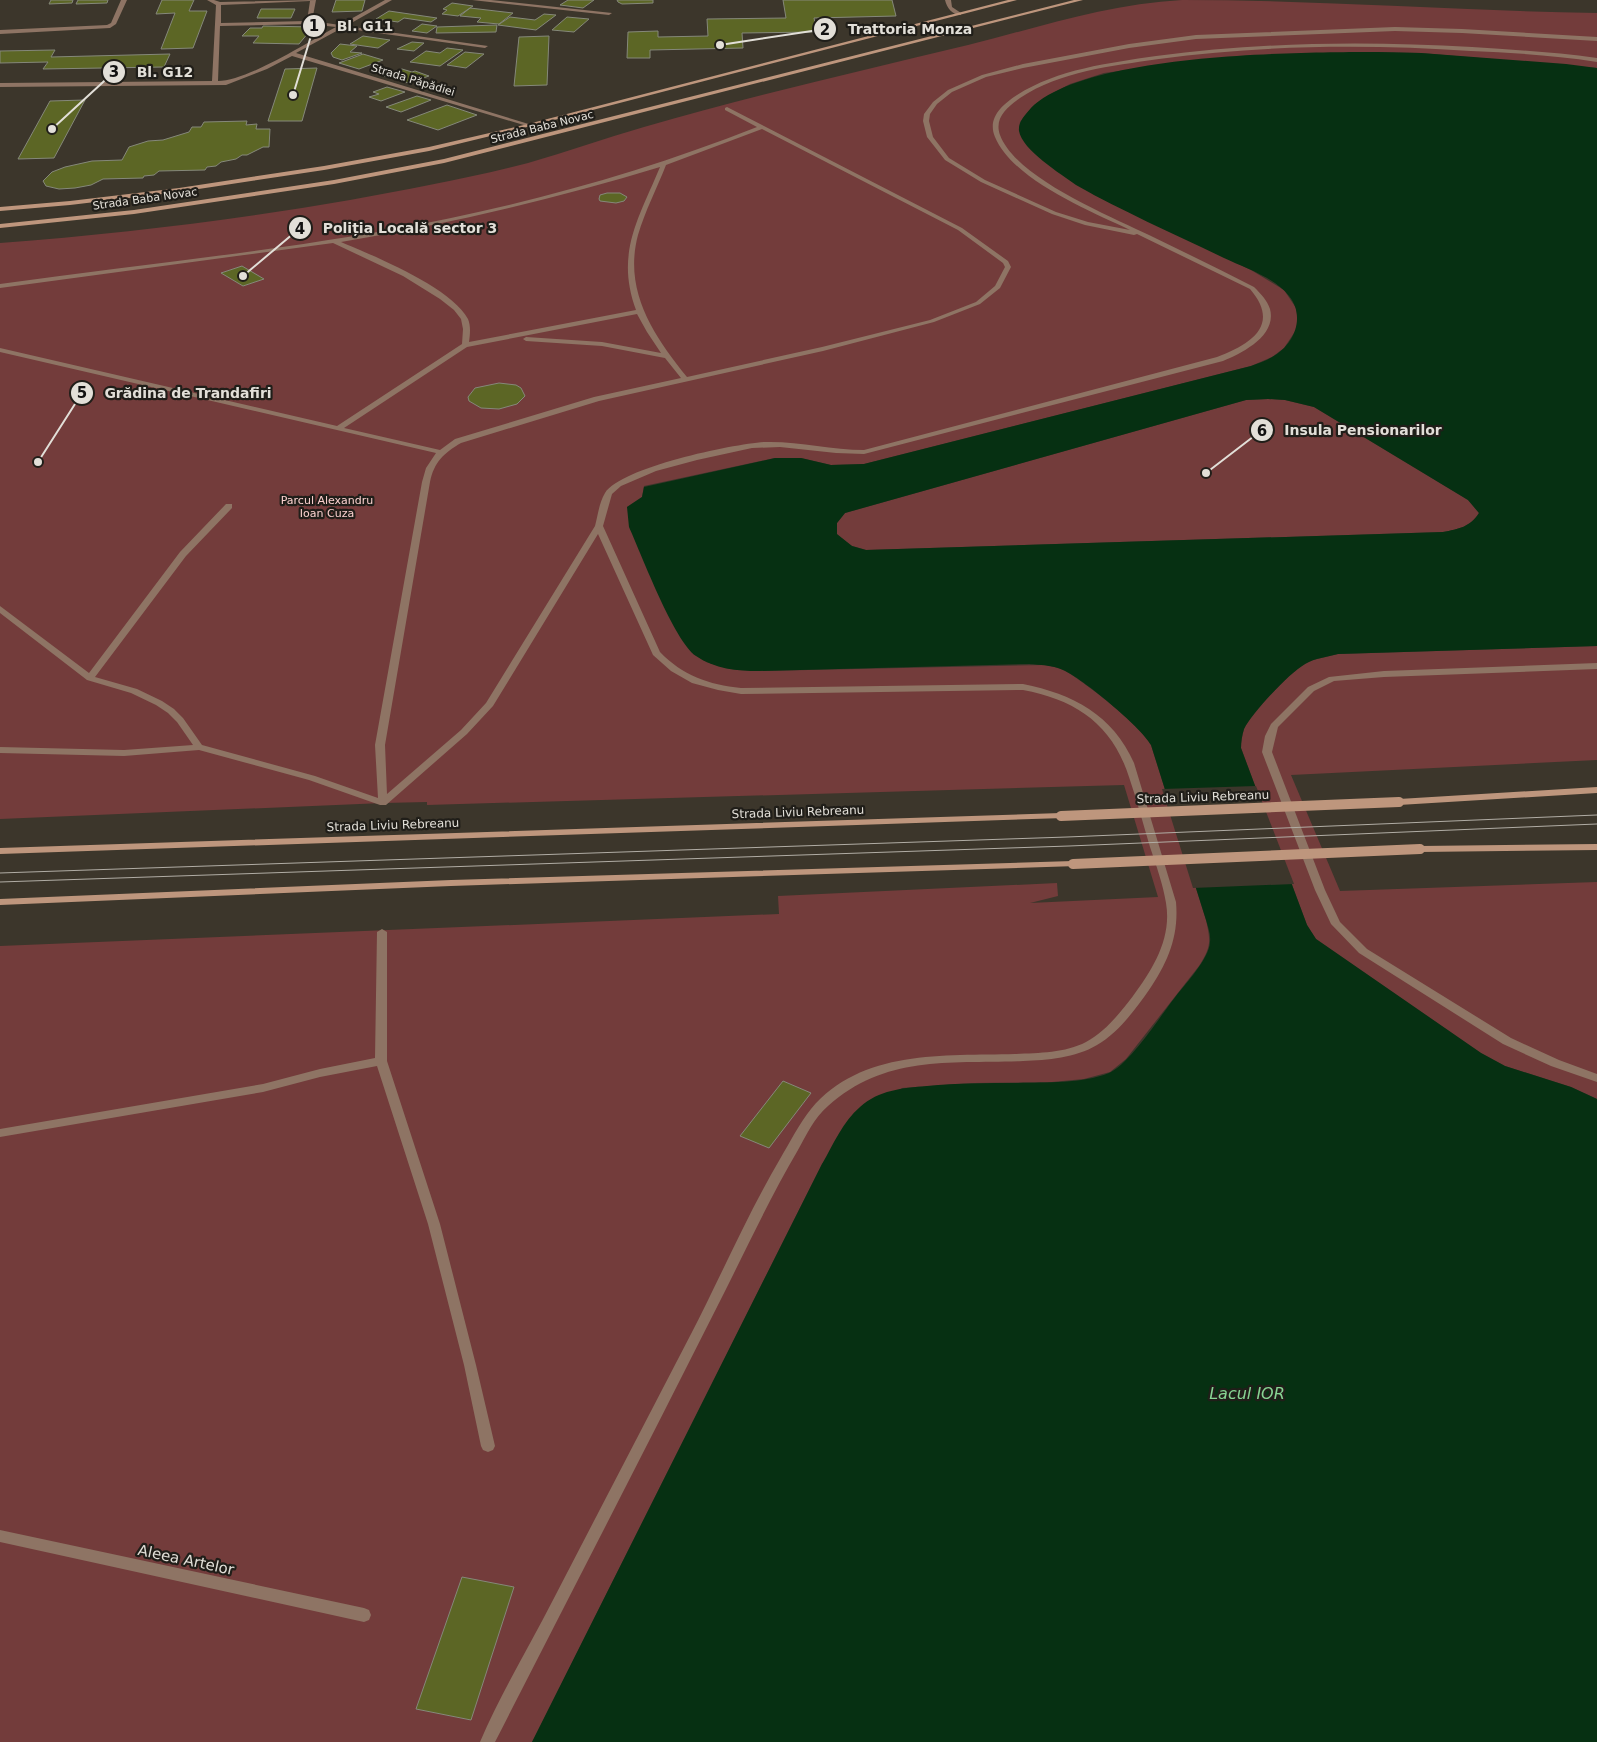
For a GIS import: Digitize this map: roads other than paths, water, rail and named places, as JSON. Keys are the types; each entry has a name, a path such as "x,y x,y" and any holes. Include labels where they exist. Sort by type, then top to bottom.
{"main road":[{"name":"Strada Baba Novac","path":"0,209 127,196 296,172 429,149 529,126 1014,0"},
{"path":"1022,14 1060,0"},
{"name":"Strada Baba Novac","path":"0,226 134,212 334,182 444,161 1080,0"},
{"name":"Strada Liviu Rebreanu","path":"0,851 1061,816 1399,802 1597,790"},
{"path":"0,902 461,882 1073,864 1420,849 1597,847"}],"street":[{"path":"0,32 108,27 113,24 124,0"},
{"path":"210,0 219,4 311,0 309,22"},
{"path":"0,85 215,84 236,80 292,54 389,0"},
{"path":"475,0 609,14"},
{"path":"948,0 950,8 959,14"},
{"path":"215,84 219,4"},
{"path":"218,25 309,22 485,46"},
{"path":"1148,235 1087,224 1046,210 983,180 947,159 930,137 926,121 927,114 935,103 950,91 984,76 1023,66 1129,46 1196,38 1324,31 1395,30 1462,31 1597,39"},
{"path":"383,803 464,732 490,704 599,526 610,492 632,476 649,470 767,443 848,453 864,452 1220,359 1241,351 1250,345 1261,332 1266,320 1265,304 1261,296 1238,280 1065,196 1024,167 1001,143 996,129 996,119 1000,110 1025,92 1069,74 1117,64 1210,50 1300,46 1395,45 1536,53 1597,60"},
{"name":"Strada Păpădiei","path":"292,54 529,126"},
{"path":"383,803 380,745 426,480 429,468 439,452 458,441 597,399 823,349 932,321 978,303 998,287 1008,267 1006,262 960,229 726,108"},
{"path":"0,286 333,241 420,226 537,200 664,163 762,127"},
{"path":"664,163 634,238 631,287 638,312 666,356 686,380"},
{"path":"333,241 392,267 455,306 464,318 466,327 465,345"},
{"path":"337,429 465,345 510,338 638,312"},
{"path":"510,338 602,344 666,356"},
{"path":"0,350 439,452"},
{"path":"90,678 183,554 229,506"},
{"path":"487,1742 713,1302 769,1187 816,1111 842,1088 868,1074 897,1063 926,1060 1042,1056 1078,1049 1092,1043 1126,1012 1140,994 1158,968 1170,935 1172,912 1168,892 1137,787 1126,758 1120,744 1110,732 1078,707 1055,694 1023,687 741,691 709,686 682,674 666,664 656,653 599,526"},
{"path":"0,609 90,678 134,691 171,711 180,720 199,747"},
{"path":"1597,666 1384,674 1332,679 1312,689 1274,726 1267,752 1320,890 1336,924 1348,938 1363,951 1507,1042 1555,1063 1597,1078"},
{"path":"0,750 124,753 199,747 312,778 383,803"},
{"path":"382,932 381,1061 434,1224 470,1365 488,1446"},
{"path":"0,1133 263,1088 320,1073 381,1061"},
{"name":"Aleea Artelor","path":"0,1536 364,1615"}],"water":[{"name":"Lacul IOR","path":"1377,52 1421,53 1597,68 1597,646 1338,654 1317,659 1298,669 1263,704 1244,729 1241,748 1307,925 1316,939 1481,1053 1505,1066 1571,1087 1597,1099 1597,1742 532,1742 822,1164 848,1119 867,1101 883,1093 900,1089 961,1084 1064,1082 1098,1077 1109,1073 1126,1060 1145,1038 1206,956 1210,942 1206,920 1151,745 1124,715 1083,683 1059,668 1029,664 759,671 734,670 711,664 696,656 678,634 650,577 629,527 627,507 642,497 644,487 775,458 801,458 831,465 864,464 1251,366 1272,357 1280,352 1292,338 1297,321 1294,304 1283,289 1259,274 1149,223 1076,185 1034,154 1027,146 1019,131 1022,119 1031,108 1058,90 1097,76 1144,66 1195,59 1248,55","holes":["1246,400 1285,400 1314,407 1468,500 1479,513 1476,518 1464,527 1443,532 866,550 852,546 837,534 837,523 845,513"]}],"tram line":[{"path":"0,873 1067,837 1597,815"},
{"path":"0,882 1069,846 1597,824"}],"place":[{"name":"Trattoria Monza","path":"720,45"},
{"name":"Bl. G11","path":"293,95"},
{"name":"Bl. G12","path":"52,129"},
{"name":"Poliția Locală sector 3","path":"243,276"},
{"name":"Grădina de Trandafiri","path":"38,462"},
{"name":"Insula Pensionarilor","path":"1206,473"}],"park label":[{"name":"Parcul Alexandru Ioan Cuza","path":"327,506"}]}
